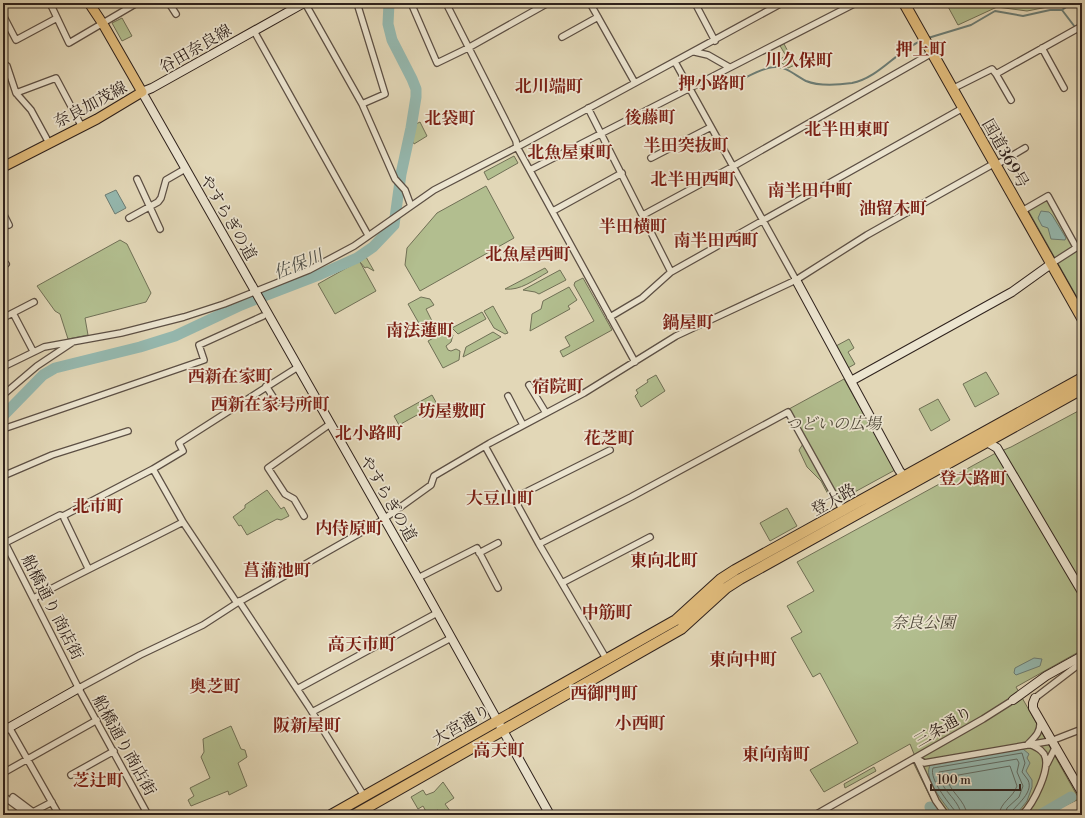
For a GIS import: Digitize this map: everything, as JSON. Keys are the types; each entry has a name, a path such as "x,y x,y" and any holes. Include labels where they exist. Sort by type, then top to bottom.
{"highway":[{"name":"国道369号","path":"904,3 1082,318"},
{"name":"登大路","path":"985,438 1082,378"},
{"name":"登大路","path":"609,664 681,629 726,588 844,516 985,438 1082,389"},
{"name":"登大路","path":"609,664 676,620 721,579 735,570 844,516"},
{"path":"735,570 740,579"},
{"name":"大宮通り","path":"331,815 498,720 609,664"},
{"name":"大宮通り","path":"354,815 503,730 609,664"}],"main road":[{"name":"奈良加茂線","path":"3,167 82,127 142,92 104,24 89,3"}],"street":[{"path":"50,3 69,43 104,24 137,3"},
{"path":"169,3 176,14"},
{"path":"305,3 362,104 395,179 405,190 411,206"},
{"name":"谷田奈良線","path":"142,92 152,88 254,31 290,6 305,3"},
{"path":"357,3 385,94 362,104"},
{"path":"410,3 437,63 468,48 548,3"},
{"path":"446,3 516,141 517,147 635,362"},
{"path":"590,3 635,83"},
{"path":"694,3 715,41"},
{"path":"530,170 856,3"},
{"path":"3,367 44,347 121,333 160,324 224,304 256,293 324,262 354,246 434,190 695,52 778,4"},
{"path":"3,15 16,40 57,18"},
{"path":"562,37 598,17"},
{"path":"996,74 1081,27"},
{"path":"254,31 368,235"},
{"path":"1042,48 1064,88"},
{"path":"695,52 708,55 729,67"},
{"path":"643,216 932,53"},
{"path":"675,62 899,470 907,481"},
{"path":"3,63 7,66 16,93 31,110 49,143"},
{"path":"952,89 992,69 1011,100"},
{"path":"16,93 56,78 82,127"},
{"name":"やすらぎの道","path":"142,92 452,638 550,815"},
{"path":"588,108 671,272"},
{"path":"610,317 642,298 671,272 963,108"},
{"path":"651,158 711,126"},
{"path":"59,815 27,758 6,729 140,655 203,625 238,602 384,518 431,485 434,476 635,362 676,336 796,280 867,235 1025,148"},
{"path":"129,218 158,202 161,198 166,180 185,169"},
{"path":"553,211 622,173"},
{"path":"137,179 160,229"},
{"path":"851,381 1012,292 1079,245 1048,196 1022,211"},
{"path":"3,213 9,224"},
{"path":"3,318 34,302"},
{"path":"13,313 34,351"},
{"path":"3,429 204,360 199,345 263,316"},
{"path":"3,395 37,366 75,341"},
{"path":"4,541 60,515 63,516 154,469 183,451 179,444 266,386 298,367"},
{"path":"529,385 546,413"},
{"path":"266,386 277,403"},
{"path":"508,396 523,425"},
{"path":"539,544 631,497 788,412 844,516"},
{"path":"304,516 294,499 285,494 268,468 330,424"},
{"path":"3,476 52,455 128,431"},
{"path":"985,438 997,448 1082,592"},
{"path":"485,446 539,544 609,664"},
{"path":"514,498 610,450"},
{"path":"154,469 183,522 297,689 364,796"},
{"path":"63,516 88,568"},
{"path":"34,598 88,568 124,554 183,522"},
{"path":"562,583 650,537"},
{"name":"船橋通り 商店街","path":"4,541 79,688"},
{"path":"479,553 498,543"},
{"path":"418,578 477,548 498,588"},
{"path":"297,689 437,613"},
{"path":"312,712 452,638"},
{"name":"三条通り","path":"815,815 983,719 1013,700 1046,676 1082,656"},
{"path":"1082,662 1035,698 1033,703 1034,708 1053,744 1082,793"},
{"name":"船橋通り商店街","path":"79,688 148,815"},
{"path":"1028,744 1038,734 1040,719"},
{"path":"3,773 96,720"},
{"path":"916,758 924,763 1028,744 1053,744 1082,729"},
{"path":"1028,744 1040,749 1044,754 1047,764"},
{"path":"1022,815 1033,803 1053,744"},
{"path":"71,775 114,751"},
{"path":"916,758 933,794 946,815"},
{"path":"3,796 33,814"},
{"path":"13,798 33,814"},
{"path":"33,814 52,802"}],"green space":[{"path":"946,3 1058,3 1058,5 1027,11 997,7 958,25"},
{"path":"122,18 132,36 122,41 112,23"},
{"path":"783,42 795,65 788,68 778,60 786,56 779,44"},
{"path":"420,122 427,136 414,144 412,140 414,125"},
{"path":"514,156 518,163 488,180 484,172"},
{"path":"486,186 514,238 420,291 405,265 407,248 437,213"},
{"path":"1045,200 1049,200 1078,250 1082,248 1082,306 1028,210"},
{"path":"120,240 127,244 151,293 146,302 85,318 88,335 68,339 60,314 55,311 37,286"},
{"path":"366,257 374,271 367,267 365,268 360,262 376,291 335,314 318,284"},
{"path":"545,268 548,272 522,287 505,289"},
{"path":"560,270 566,280 539,294 523,290"},
{"path":"583,278 612,330 563,357 560,351 570,346 565,337 594,321 574,285 575,282"},
{"path":"569,287 577,300 568,306 570,309 530,331 532,314 541,309 543,301"},
{"path":"421,297 430,299 434,305 426,309 436,329 425,334 408,304"},
{"path":"493,306 508,333 505,334 494,328 484,311"},
{"path":"482,312 486,319 458,334 452,328"},
{"path":"448,330 453,335 451,342 446,346 448,350 451,351 456,349 460,351 459,360 443,368 428,341"},
{"path":"493,332 501,337 463,357 466,347"},
{"path":"849,339 854,348 848,352 855,364 848,368 836,346"},
{"path":"986,372 999,394 975,407 963,384"},
{"path":"656,375 665,391 641,407 635,396 638,393 636,390 648,382 647,380"},
{"name":"つどいの広場","path":"844,379 895,470 840,500 835,491 829,496 821,481 807,467 799,450 803,444 789,409"},
{"path":"432,395 437,404 399,425 394,416"},
{"path":"938,399 950,420 931,431 919,409"},
{"name":"奈良公園","path":"1082,409 1082,650 1016,687 1079,799 1046,815 932,815 927,805 933,803 914,764 914,754 910,744 824,792 810,770 858,743 820,673 813,677 791,638 802,632 787,606 814,591 797,562 994,454 1011,447"},
{"path":"267,490 281,509 284,507 289,516 281,520 277,519 247,535 241,525 239,526 233,517 245,508 245,505"},
{"path":"787,508 797,526 770,541 760,523"},
{"path":"231,726 241,749 245,750 247,757 238,763 247,786 229,795 228,791 191,806 188,800 194,796 190,788 210,778 201,757 204,752 203,739"},
{"path":"874,767 876,771 845,788 844,784"},
{"path":"443,782 454,798 445,804 453,815 441,815 438,810 428,815 423,806 418,809 411,797 423,790 426,795 434,792"}],"water":[{"path":"116,190 126,208 115,214 105,195"},
{"path":"1041,211 1049,212 1052,215 1066,238 1065,240 1051,239 1048,228 1042,226 1038,218"},
{"path":"1034,658 1042,659 1040,666 1016,675 1014,673 1015,668"},
{"path":"1023,749 1029,754 1027,758 1030,763 1026,771 1032,780 1032,787 1027,801 1019,811 1010,815 953,815 931,783 929,769 931,764"}],"waterway":[{"name":"佐保川","path":"3,416 43,375 55,368 140,347 175,336 241,305 321,274 357,258 373,247 394,225 401,174 411,128 416,89 392,40 388,24 389,3"},
{"path":"1062,10 1072,3"},
{"path":"928,38 971,25 995,11 1023,16 1050,10 1062,10 1078,31 1082,46"},
{"path":"741,80 762,70 771,67 779,67 811,83 828,85 852,83 871,76 905,50 923,40"},
{"path":"1040,815 1071,797"},
{"path":"930,807 934,815"}],"railway":[{"path":"3,806 12,815"}],"district":[{"name":"押上町","path":"921,49"},
{"name":"川久保町","path":"799,60"},
{"name":"押小路町","path":"712,83"},
{"name":"北川端町","path":"549,86"},
{"name":"後藤町","path":"650,117"},
{"name":"北袋町","path":"450,118"},
{"name":"北半田東町","path":"847,129"},
{"name":"半田突抜町","path":"686,145"},
{"name":"北魚屋東町","path":"570,152"},
{"name":"北半田西町","path":"693,179"},
{"name":"南半田中町","path":"810,190"},
{"name":"油留木町","path":"893,208"},
{"name":"半田横町","path":"633,226"},
{"name":"南半田西町","path":"716,240"},
{"name":"北魚屋西町","path":"528,254"},
{"name":"鍋屋町","path":"688,322"},
{"name":"南法蓮町","path":"420,330"},
{"name":"西新在家町","path":"230,376"},
{"name":"宿院町","path":"558,386"},
{"name":"西新在家号所町","path":"270,404"},
{"name":"坊屋敷町","path":"452,411"},
{"name":"北小路町","path":"369,433"},
{"name":"花芝町","path":"609,438"},
{"name":"登大路町","path":"973,478"},
{"name":"大豆山町","path":"500,498"},
{"name":"北市町","path":"98,506"},
{"name":"内侍原町","path":"349,528"},
{"name":"東向北町","path":"664,560"},
{"name":"菖蒲池町","path":"277,570"},
{"name":"中筋町","path":"607,612"},
{"name":"高天市町","path":"362,644"},
{"name":"東向中町","path":"743,659"},
{"name":"奥芝町","path":"215,686"},
{"name":"西御門町","path":"604,693"},
{"name":"小西町","path":"640,723"},
{"name":"阪新屋町","path":"307,725"},
{"name":"高天町","path":"499,750"},
{"name":"東向南町","path":"776,754"},
{"name":"芝辻町","path":"98,780"}]}
